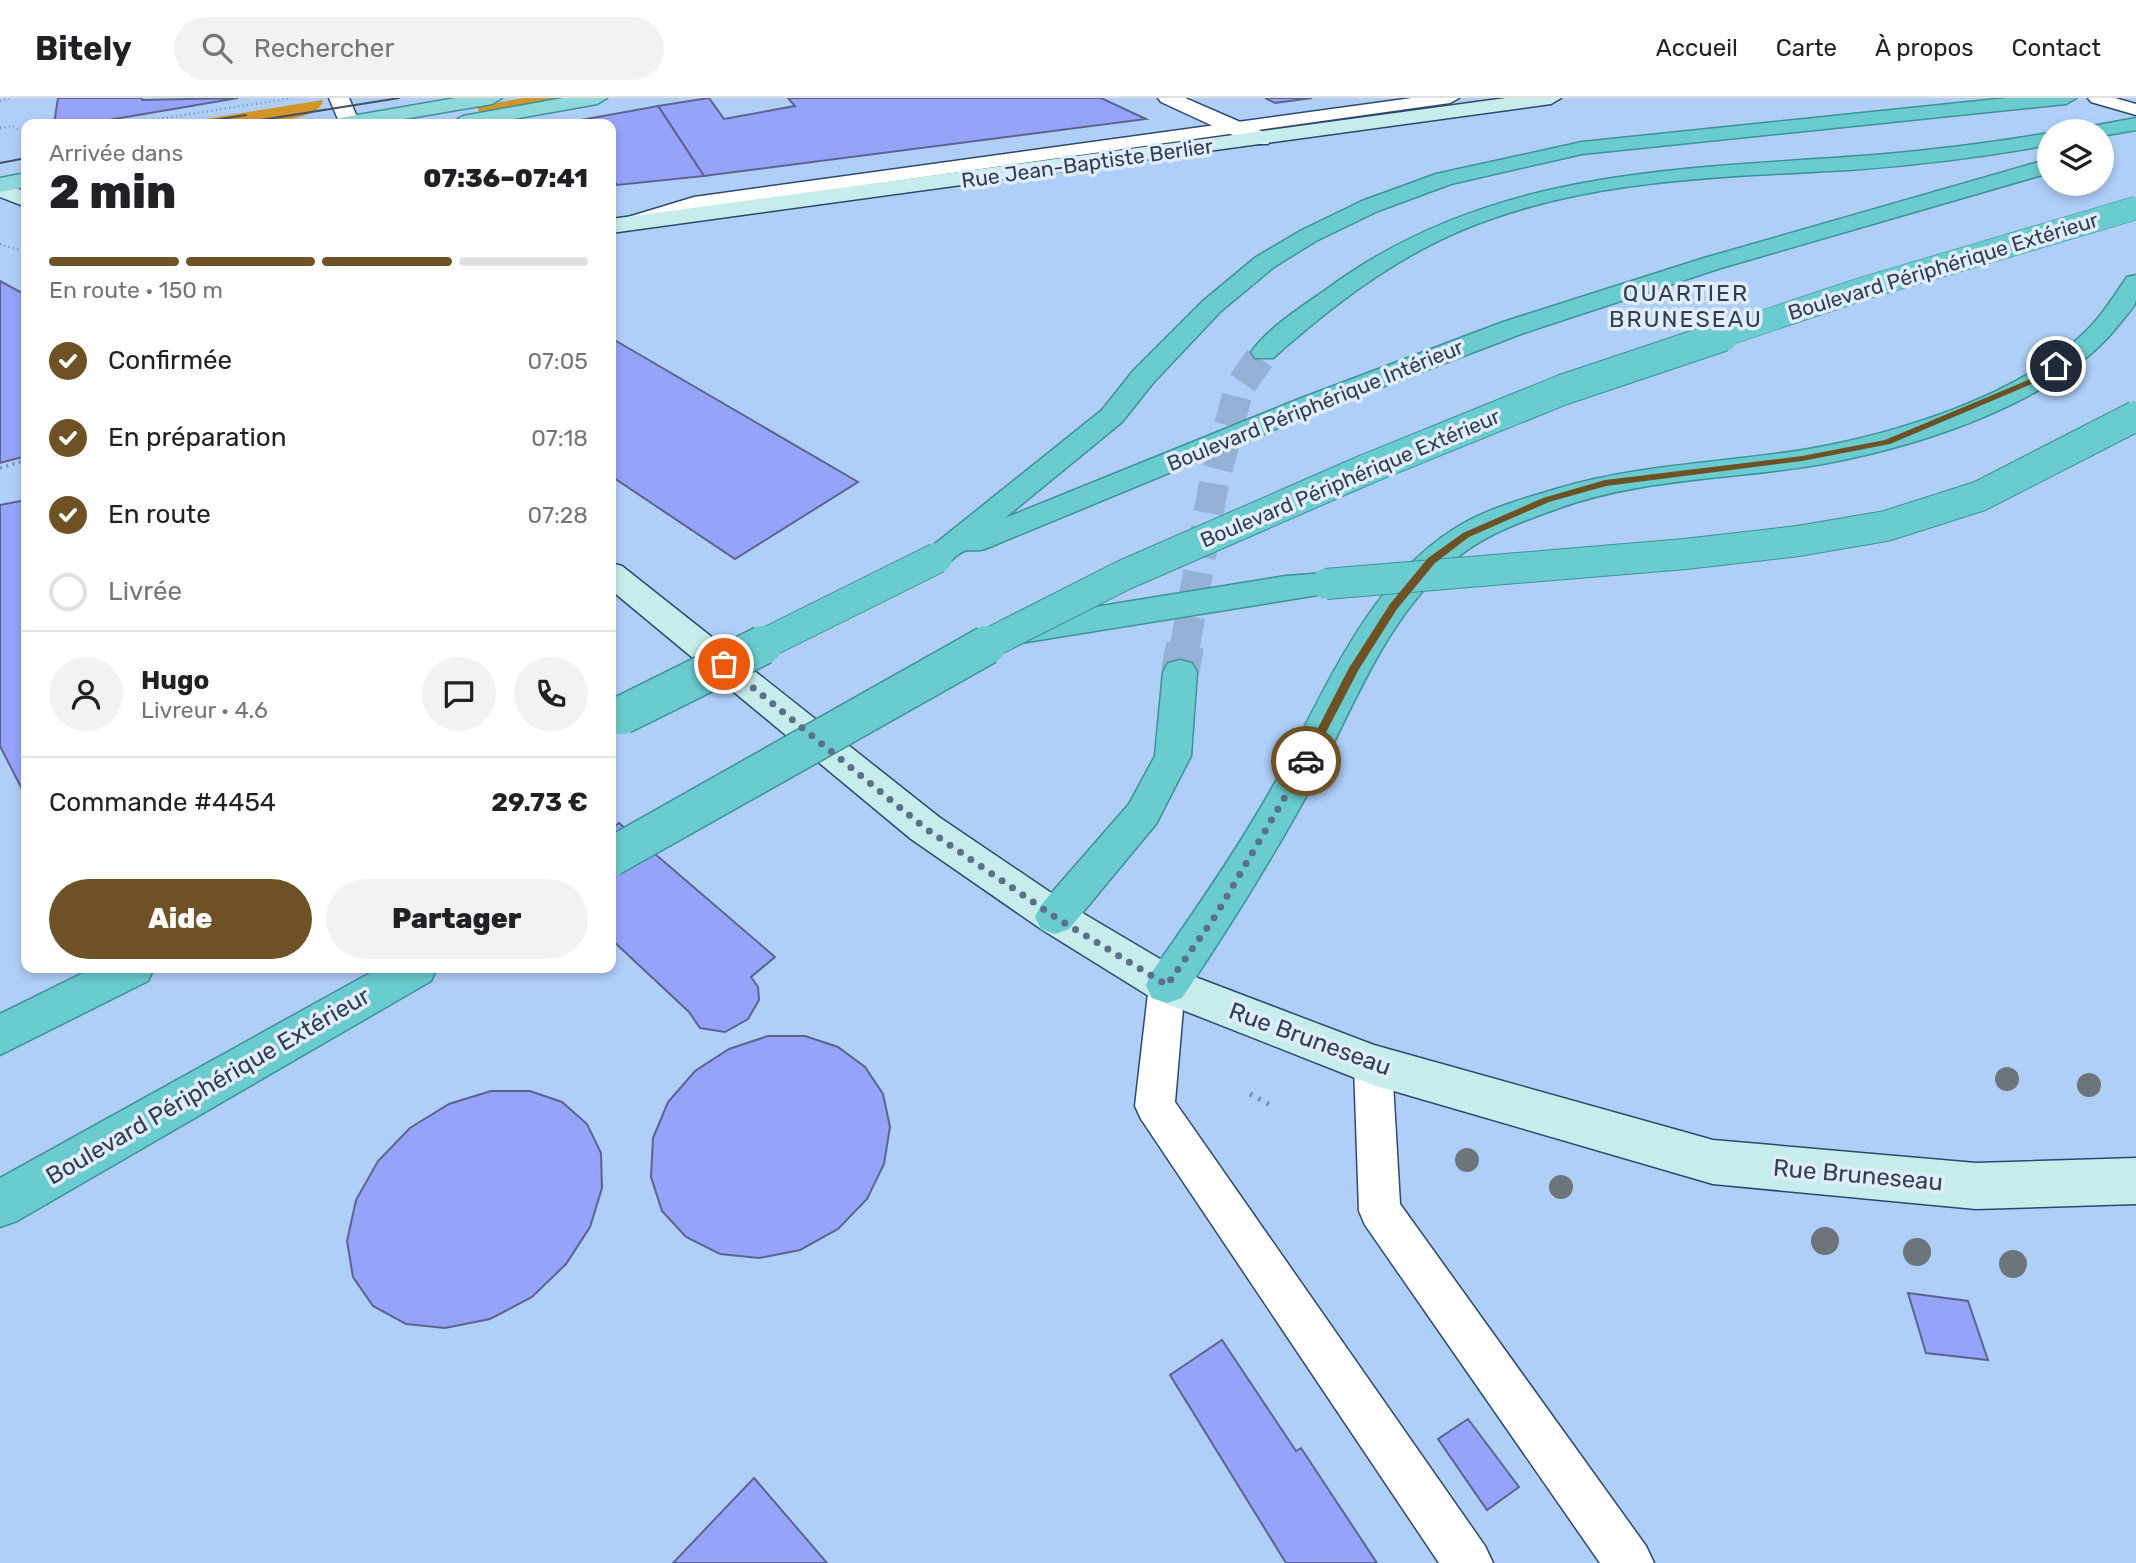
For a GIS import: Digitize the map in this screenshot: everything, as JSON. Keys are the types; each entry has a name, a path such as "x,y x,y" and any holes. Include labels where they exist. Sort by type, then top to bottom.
{"highway":[{"path":"937,558 1112,416 1143,377 1212,306 1255,271 1308,236 1370,206 1444,179 1582,148 2066,98"},
{"path":"2114,128 2136,124"},
{"path":"1264,352 1350,282 1408,248 1482,215 1542,197 1621,181 1695,173 1852,163 2037,141"},
{"path":"2114,148 2136,141"},
{"name":"Boulevard Périphérique Intérieur","path":"616,718 937,558 1333,395 1511,328 1748,250 2037,169"},
{"name":"Boulevard Périphérique Extérieur","path":"616,854 1008,633 1124,575 1367,469 1562,390 1865,288 2136,208"},
{"path":"1167,985 1229,894 1297,779 1354,668 1393,607 1432,561 1466,535 1546,500 1605,483 1802,459 1887,442 2038,378 2091,340 2136,282"},
{"path":"1008,633 1286,587 1685,554 1798,541 1886,526 1980,496 2136,416"},
{"path":"1055,917 1143,814 1173,756 1180,672"},
{"path":"0,1036 123,973"},
{"name":"Boulevard Périphérique Extérieur","path":"0,1203 407,973"}],"main road":[{"path":"375,119 492,98"},
{"path":"478,119 597,98"},
{"name":"Rue Jean-Baptiste Berlier","path":"616,225 1551,98"},
{"path":"0,187 21,181"},
{"path":"0,187 21,198"},
{"path":"0,206 21,202"},
{"name":"Rue Bruneseau","path":"616,577 925,828 1055,917 1167,985 1373,1065 1713,1162 1976,1186 2136,1181"}],"street":[{"path":"340,98 346,119"},
{"path":"1168,98 1260,139"}],"lane":[{"name":"Rue Jean-Baptiste Berlier","path":"616,225 694,202 1450,98"},
{"path":"2098,98 2136,110"},
{"path":"1167,985 1155,1106 1468,1563"},
{"path":"1373,1065 1380,1211 1629,1563"}],"path":[{"path":"0,101 11,98"},
{"path":"159,119 292,98"},
{"path":"0,128 13,126 21,132"},
{"path":"0,244 21,250"},
{"path":"0,468 21,462"},
{"path":"1250,1094 1270,1105"}],"shaded area":[{"path":"524,98 568,98 479,113 477,106"},
{"path":"323,100 317,110 289,119 204,119"}],"building":[{"path":"58,98 238,98 115,119 55,119"},
{"path":"709,98 724,119 795,106 788,98 1101,98 1146,119 704,176 658,106"},
{"path":"1265,98 1312,98 1275,103"},
{"path":"658,106 704,176 617,185 616,119 586,119"},
{"path":"0,281 21,292 21,457 0,463"},
{"path":"616,341 858,482 735,559 616,479"},
{"path":"21,501 21,787 0,746 0,505"},
{"path":"619,823 775,957 751,977 758,987 759,1000 748,1019 725,1032 700,1028 689,1012 616,944 616,825"},
{"path":"768,1036 805,1036 838,1047 865,1067 883,1094 890,1127 884,1164 867,1199 838,1229 800,1250 759,1258 720,1254 686,1237 662,1211 651,1177 653,1138 668,1102 695,1071 729,1049"},
{"path":"491,1091 530,1091 562,1102 587,1124 601,1153 602,1188 590,1227 566,1264 532,1297 490,1319 445,1328 406,1324 373,1306 353,1277 347,1241 356,1200 378,1161 410,1128 449,1104"},
{"path":"1908,1293 1968,1301 1988,1360 1926,1353"},
{"path":"1222,1340 1296,1451 1301,1448 1377,1563 1286,1563 1170,1375"},
{"path":"1468,1419 1519,1487 1487,1510 1438,1439"},
{"path":"754,1478 827,1563 673,1563"}],"tunnel":[{"path":"1185,646 1214,483 1239,388 1264,352"},
{"path":"1180,672 1185,645"}],"tram line":[{"path":"267,119 399,98"},
{"path":"221,119 246,115"},
{"path":"0,163 21,159"}],"way so far":[{"path":"724,664 925,828 1055,917 1167,985 1216,915 1306,761"}],"district":[{"name":"QUARTIER BRUNESEAU","path":"1686,306"}],"route":[{"path":"1306,761 1354,668 1393,607 1432,561 1466,535 1546,500 1605,483 1650,475 1802,459 1887,442 1958,414 2038,378 2056,366"}]}
